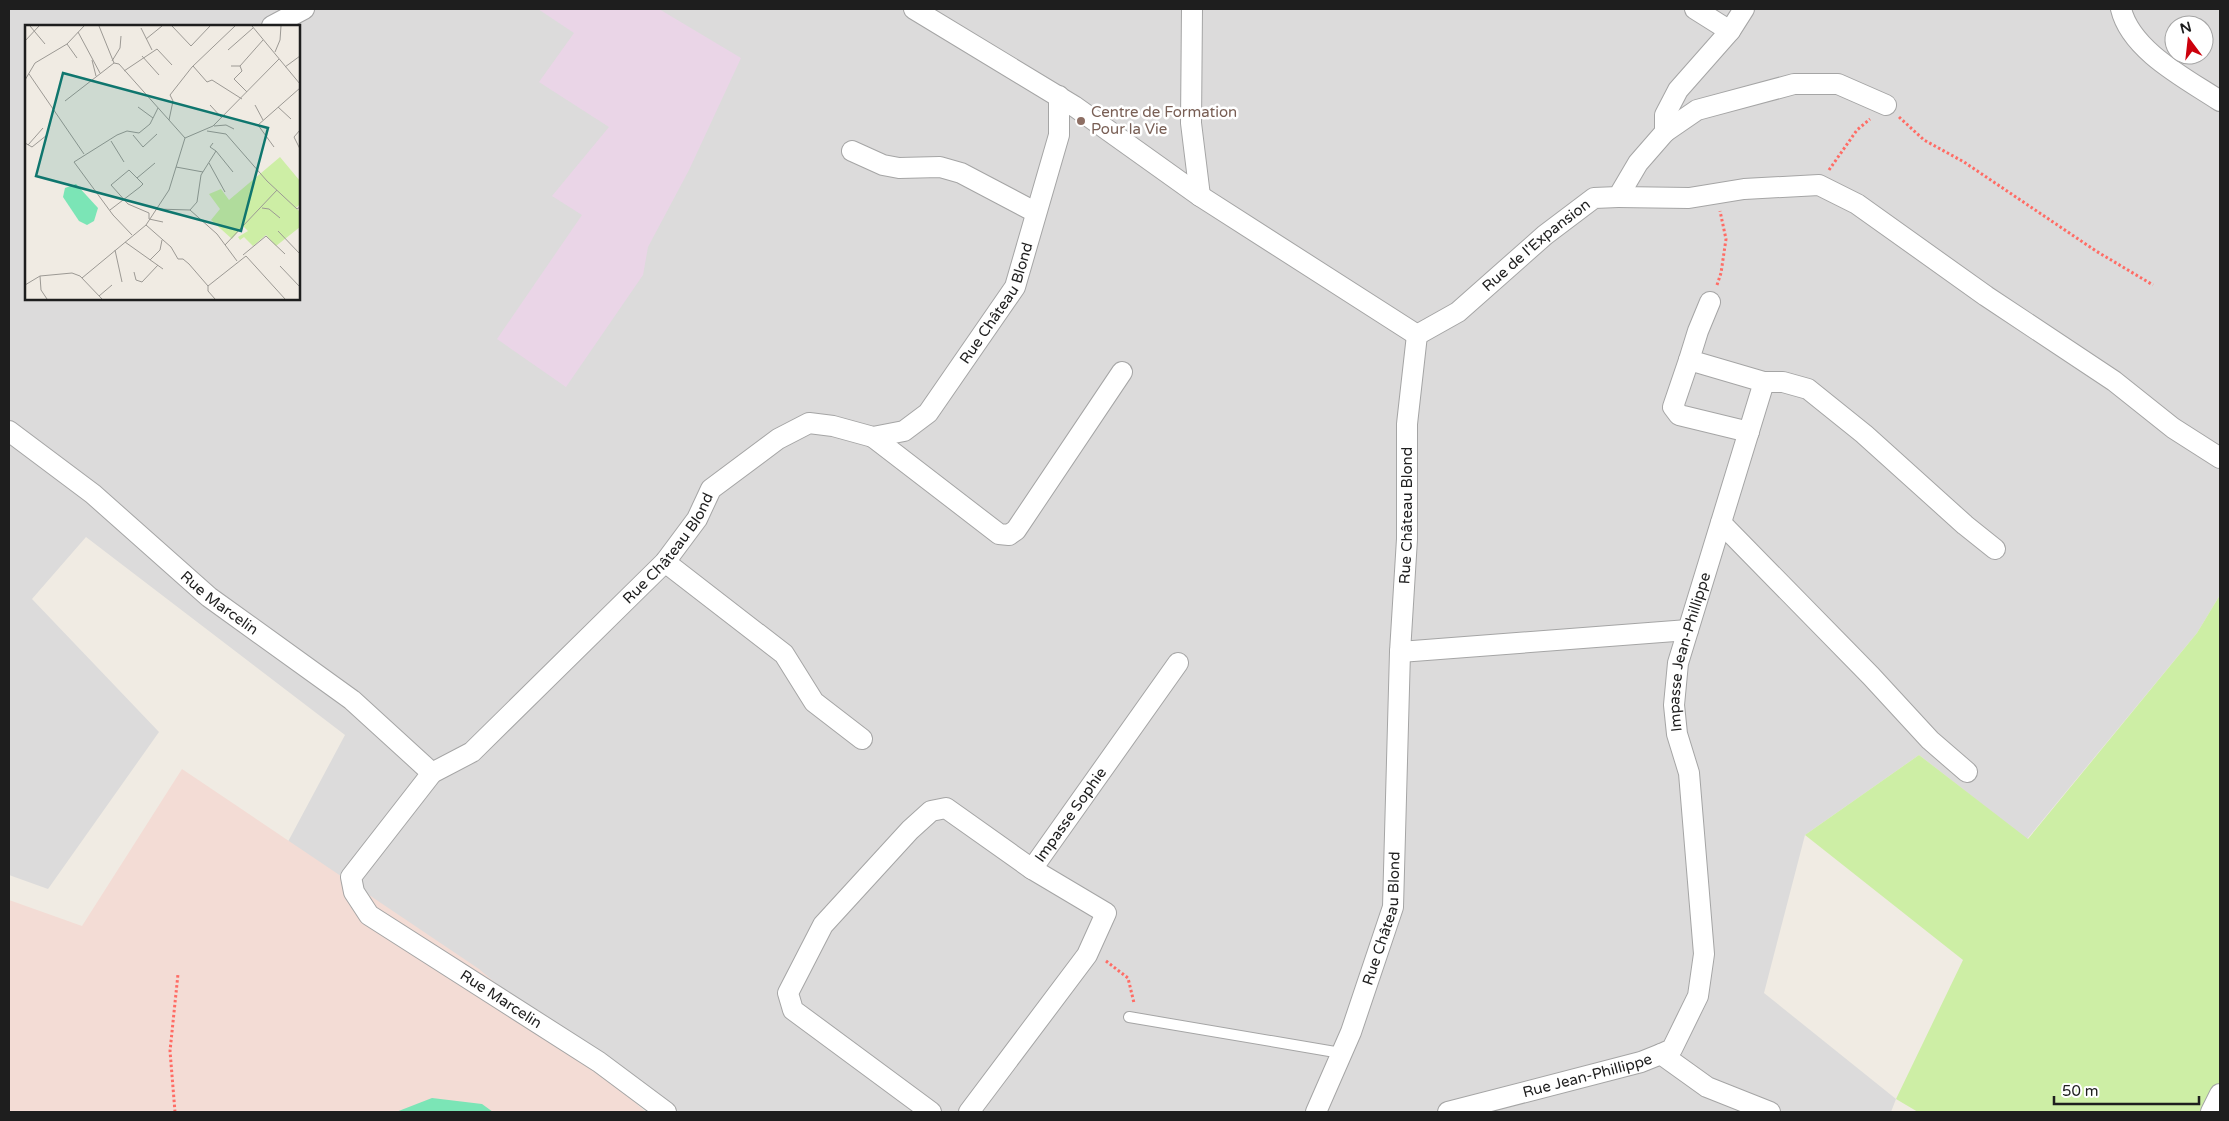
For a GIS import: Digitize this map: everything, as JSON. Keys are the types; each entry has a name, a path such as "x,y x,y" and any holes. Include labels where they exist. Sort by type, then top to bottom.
{"street":[{"path":"274,25 304,9"},
{"path":"914,9 1059,96 1200,196 1417,335"},
{"path":"1192,9 1191,123 1200,196"},
{"path":"1695,9 1730,31"},
{"path":"1665,132 1665,115 1678,90 1730,31 1744,9"},
{"path":"2121,9 2124,20 2149,53 2220,101"},
{"path":"1618,197 1638,163 1665,132 1698,110 1794,84 1838,84 1886,105"},
{"name":"Rue Château Blond","path":"351,876 432,773 472,752 665,562 697,519 711,489 778,439 809,423 833,426 873,437 904,431 928,412 1015,287 1035,212 1059,135 1059,96"},
{"path":"852,151 883,165 899,168 940,167 961,173 1035,212"},
{"path":"1819,185 1864,209 1986,296 2114,381 2172,428 2220,458"},
{"name":"Rue de l'Expansion","path":"1417,335 1458,312 1545,235 1594,198 1689,198 1744,189 1819,185"},
{"path":"1710,302 1698,331 1673,407 1679,415 1749,432"},
{"name":"Rue Château Blond","path":"1316,1112 1351,1032 1393,907 1400,652 1407,539 1407,424 1417,335"},
{"path":"1689,360 1764,382 1783,382 1808,389 1864,434 1965,525 1996,549"},
{"path":"873,437 974,516 1000,534 1008,535 1016,530 1122,372"},
{"name":"Impasse Jean-Phillippe","path":"1661,1054 1672,1049 1698,996 1704,954 1689,773 1677,734 1674,704 1678,663 1764,382"},
{"name":"Rue Marcelin","path":"9,431 93,494 209,597 352,700 432,773"},
{"path":"1721,524 1857,662 1930,740 1967,772"},
{"path":"665,562 784,654 814,702 862,739"},
{"path":"1400,652 1688,630"},
{"name":"Impasse Sophie","path":"969,1112 1089,949 1106,913 1032,869 1178,663"},
{"path":"931,1112 793,1010 788,993 823,925 931,810 946,808 1032,869"},
{"name":"Rue Marcelin","path":"351,876 354,892 369,915 599,1062 666,1112"},
{"name":"Rue Jean-Phillippe","path":"1448,1112 1641,1062 1661,1054 1707,1087 1770,1112"},
{"path":"2210,1112 2220,1094"}],"lane":[{"path":"1134,1018 1341,1053"}],"path":[{"path":"1819,185 1857,130 1886,105 1924,140 1964,162 2096,251 2153,284"},
{"path":"1710,302 1721,273 1726,239 1721,220 1719,193"},
{"path":"1089,949 1128,978 1134,1018"},
{"path":"175,1112 170,1050 178,974"}],"shaded area":[{"path":"9,9 2220,9 2220,595 2197,633 2027,839 1919,755 1805,835 1764,993 1896,1099 1891,1112 647,1112 544,1017 283,851 345,735 86,537 32,599 159,732 48,889 9,875"},
{"path":"538,9 659,9 741,58 689,170 648,247 643,275 566,387 497,339 582,215 552,196 609,127 539,82 574,33"},
{"path":"182,769 479,969 646,1112 9,1112 9,900 82,926"}],"green space":[{"path":"2220,595 2220,1085 2208,1112 1918,1112 1896,1099 1963,960 1805,835 1919,755 2028,839 2197,633"},
{"path":"432,1098 482,1104 493,1112 396,1112"}],"place":[{"name":"Centre de Formation Pour la Vie","path":"1081,121"}]}
